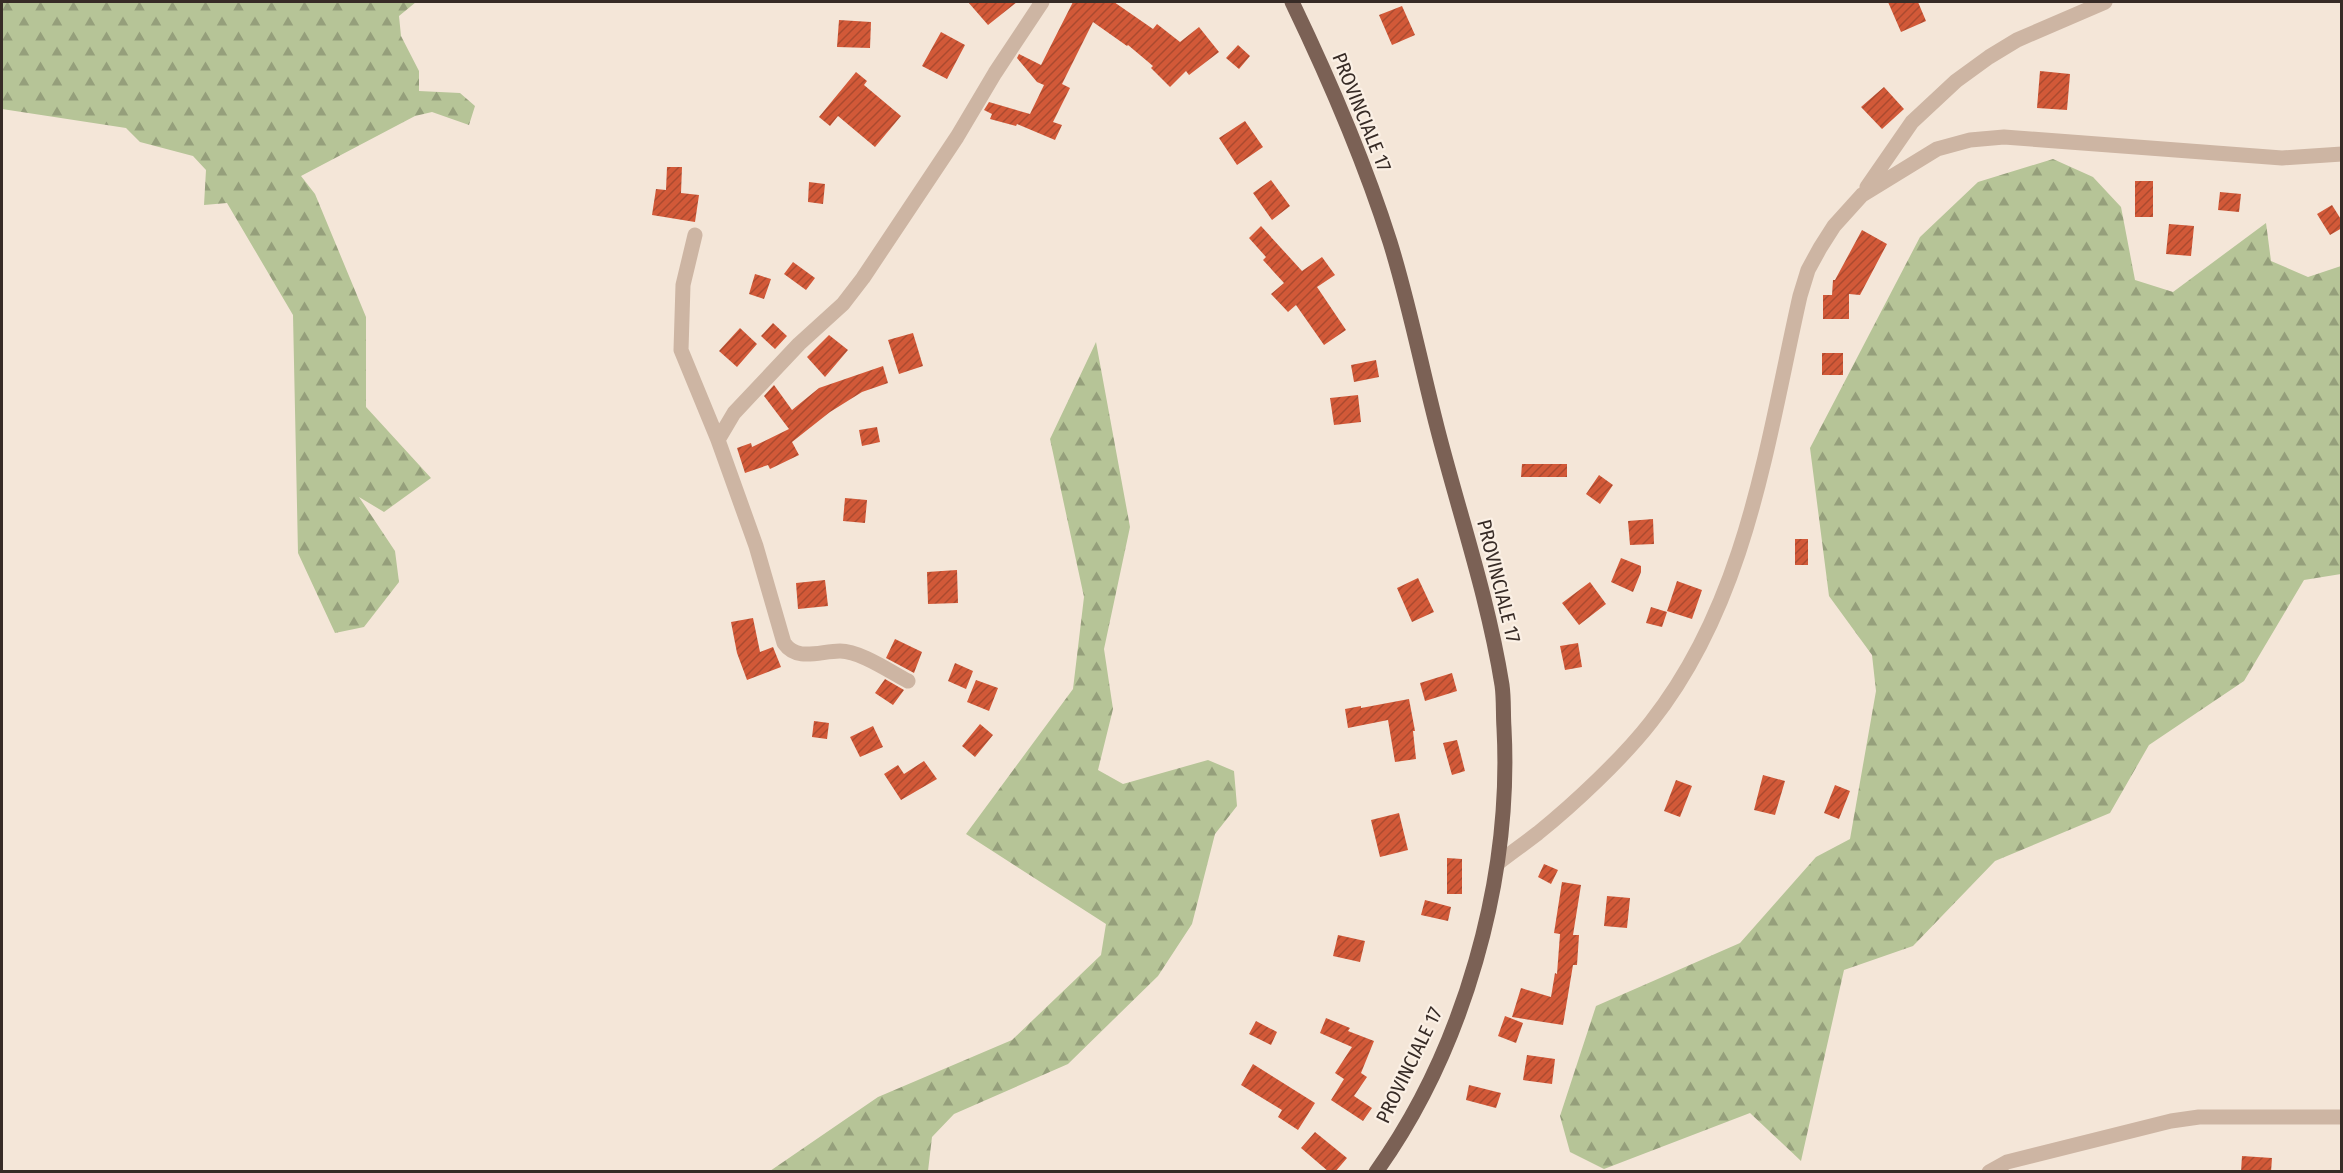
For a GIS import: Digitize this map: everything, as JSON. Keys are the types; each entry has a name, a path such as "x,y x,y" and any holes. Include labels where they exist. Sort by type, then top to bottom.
{"main road":[{"name":"PROVINCIALE 17","path":"1292,2 1364,169 1389,241 1411,314 1452,486 1478,570 1502,687 1506,762 1498,863 1483,931 1461,1007 1411,1116 1376,1172"}],"street":[{"path":"718,440 734,413 799,344 843,304 863,278 957,137 995,73 1042,2"},
{"path":"1498,863 1539,833 1632,743 1657,714 1700,647 1731,574 1759,482 1800,296 1808,270 1834,226 1862,195 1912,122 1956,81 2017,40 2105,2"},
{"path":"1862,195 1937,149 1970,140 2004,137 2282,159 2342,154"},
{"path":"695,235 683,285 681,350 739,494 784,643 789,651 801,655 842,651 866,659 908,681"},
{"path":"1989,1172 2017,1159 2171,1121 2199,1117 2342,1117"}],"green space":[{"path":"2,2 416,2 399,16 401,36 419,71 419,91 460,93 475,106 469,125 432,112 415,116 301,176 315,194 366,317 366,407 431,478 384,512 359,497 395,551 399,582 364,627 335,633 298,553 293,315 227,203 204,205 206,170 193,156 140,142 126,128 2,109"},
{"path":"2053,159 2093,177 2121,207 2135,280 2173,292 2266,223 2271,261 2308,277 2341,266 2341,574 2304,580 2244,681 2149,745 2110,813 1995,861 1913,946 1844,970 1801,1161 1750,1113 1604,1169 1570,1152 1560,1116 1596,1006 1740,943 1816,857 1850,839 1876,691 1872,655 1829,596 1810,448 1920,237 1978,182"},
{"path":"1096,342 1130,527 1104,649 1113,709 1098,770 1123,784 1208,760 1234,771 1237,806 1215,834 1192,924 1158,976 1068,1064 954,1114 932,1137 928,1171 770,1171 878,1097 1012,1040 1101,955 1106,924 966,834 1073,689 1084,597 1050,439"}],"building":[{"path":"968,2 1017,2 988,25"},
{"path":"1073,2 1114,2 1153,29 1157,24 1180,42 1199,27 1219,52 1189,75 1186,71 1170,87 1151,68 1153,66 1128,45 1093,22 1062,84 1070,88 1053,122 1062,125 1055,140 1017,124 1016,126 990,119 992,114 984,110 989,102 1030,114 1044,85 1037,82 1017,58 1019,54 1041,65"},
{"path":"1888,2 1918,2 1926,21 1901,32"},
{"path":"1402,6 1415,35 1392,45 1379,15"},
{"path":"839,20 871,22 870,48 837,47"},
{"path":"941,32 965,45 947,79 922,66"},
{"path":"1238,45 1250,56 1239,69 1226,58"},
{"path":"2040,71 2070,74 2067,110 2037,108"},
{"path":"856,72 867,81 864,85 901,116 875,147 838,116 830,126 819,117"},
{"path":"1884,87 1904,109 1882,129 1861,107"},
{"path":"1245,121 1263,147 1237,165 1219,138"},
{"path":"667,167 682,167 681,193 699,195 695,222 652,215 656,189 666,190"},
{"path":"1271,180 1290,206 1272,220 1253,193"},
{"path":"2135,181 2153,181 2153,217 2135,217"},
{"path":"809,182 825,184 823,204 808,202"},
{"path":"2220,192 2241,194 2239,212 2218,210"},
{"path":"2332,205 2342,221 2342,228 2330,235 2317,214"},
{"path":"2169,224 2194,226 2191,256 2166,254"},
{"path":"1261,226 1302,271 1322,257 1335,275 1317,287 1346,330 1324,345 1296,305 1288,312 1271,294 1284,283 1263,260 1266,257 1249,238"},
{"path":"1862,230 1887,244 1860,295 1849,294 1849,319 1823,319 1823,295 1832,295 1833,280"},
{"path":"793,262 815,278 806,290 784,274"},
{"path":"755,274 771,279 764,299 749,294"},
{"path":"773,323 787,336 775,349 761,336"},
{"path":"740,328 757,344 737,367 719,351"},
{"path":"913,333 923,366 899,374 888,340"},
{"path":"829,335 848,350 825,377 807,357"},
{"path":"1822,353 1843,353 1843,375 1822,375"},
{"path":"1376,360 1379,377 1354,382 1351,365"},
{"path":"883,366 888,383 862,392 830,412 792,442 799,455 770,469 768,465 745,473 737,448 751,443 752,447 789,429 764,396 774,385 792,410 819,388"},
{"path":"1358,395 1361,422 1334,425 1330,398"},
{"path":"877,427 880,442 862,446 859,430"},
{"path":"1522,464 1567,464 1567,477 1521,477"},
{"path":"1599,475 1613,485 1600,504 1586,494"},
{"path":"845,498 867,500 865,523 843,521"},
{"path":"1653,519 1654,544 1630,545 1628,521"},
{"path":"1795,539 1808,539 1808,565 1795,565"},
{"path":"1621,558 1641,566 1633,592 1611,582"},
{"path":"957,570 958,603 928,604 927,572"},
{"path":"1418,578 1434,612 1412,622 1397,588"},
{"path":"825,580 828,606 798,609 796,583"},
{"path":"1677,581 1702,590 1692,619 1667,611"},
{"path":"1590,582 1606,604 1579,625 1562,603"},
{"path":"1651,607 1667,612 1662,627 1646,623"},
{"path":"753,618 760,652 773,647 781,667 747,680 737,653 731,622"},
{"path":"895,639 922,652 914,673 886,658"},
{"path":"1578,643 1582,667 1565,670 1560,646"},
{"path":"955,663 973,671 966,689 948,681"},
{"path":"1452,673 1457,691 1425,701 1420,683"},
{"path":"885,679 904,690 893,705 875,693"},
{"path":"976,680 998,688 989,711 967,702"},
{"path":"1409,699 1415,731 1413,731 1416,759 1395,762 1388,720 1348,728 1345,709"},
{"path":"814,721 829,723 827,739 812,737"},
{"path":"980,724 993,735 975,757 962,746"},
{"path":"873,726 883,747 860,757 850,737"},
{"path":"1457,740 1465,771 1452,775 1443,743"},
{"path":"924,761 937,779 901,800 884,774 898,765 904,774"},
{"path":"1763,775 1785,781 1775,815 1754,810"},
{"path":"1676,780 1692,786 1680,817 1664,811"},
{"path":"1835,785 1850,791 1839,819 1824,813"},
{"path":"1399,813 1408,850 1380,857 1371,820"},
{"path":"1447,858 1462,859 1462,894 1447,894"},
{"path":"1544,864 1558,870 1551,884 1538,877"},
{"path":"1562,882 1581,885 1573,935 1579,935 1577,965 1573,965 1563,1025 1512,1017 1521,988 1551,997 1555,973 1557,974 1560,934 1554,933"},
{"path":"1607,896 1630,898 1627,928 1604,926"},
{"path":"1425,900 1451,907 1448,921 1421,915"},
{"path":"1338,935 1365,941 1360,962 1333,956"},
{"path":"1505,1016 1523,1023 1516,1043 1498,1036"},
{"path":"1326,1018 1350,1028 1348,1031 1374,1041 1361,1073 1367,1077 1354,1096 1372,1108 1363,1121 1331,1100 1344,1079 1335,1073 1352,1047 1320,1033"},
{"path":"1256,1021 1277,1032 1271,1045 1249,1034"},
{"path":"1527,1055 1555,1059 1552,1084 1523,1080"},
{"path":"1253,1064 1315,1103 1298,1130 1278,1117 1282,1110 1241,1085"},
{"path":"1469,1085 1501,1093 1496,1108 1466,1100"},
{"path":"1315,1132 1347,1158 1335,1172 1329,1172 1301,1148"},
{"path":"2242,1156 2272,1158 2271,1172 2241,1172"}]}
